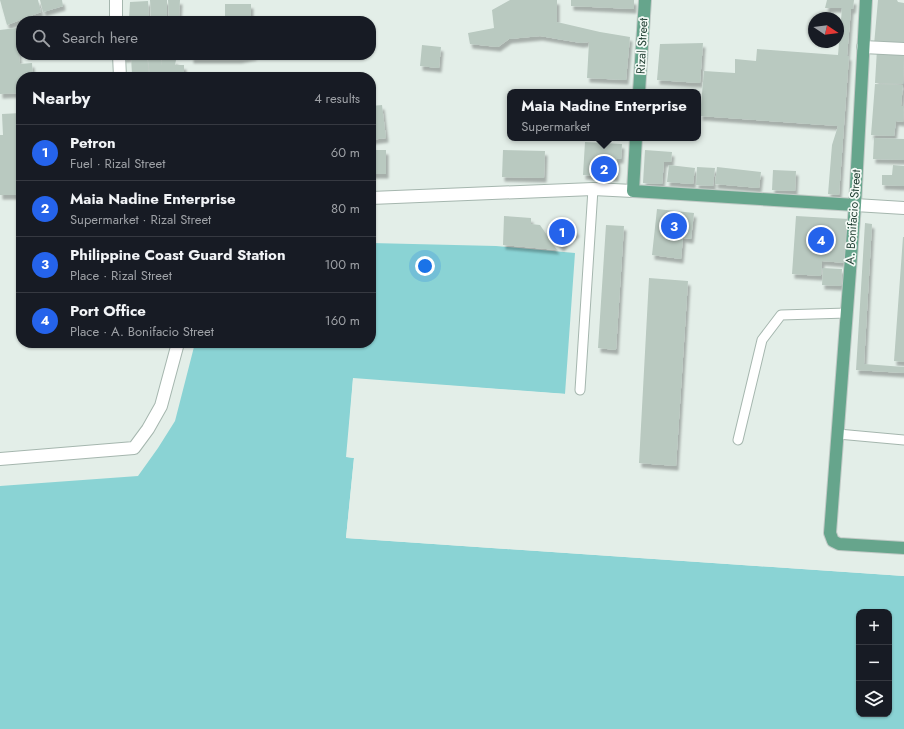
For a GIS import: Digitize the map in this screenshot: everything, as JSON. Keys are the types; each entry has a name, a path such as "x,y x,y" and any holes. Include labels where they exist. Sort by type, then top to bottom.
{"main road":[{"name":"Rizal Street","path":"639,89 645,0"},
{"name":"A. Bonifacio Street","path":"866,0 855,205 830,533 833,541 839,544 904,548"},
{"path":"636,141 633,191 855,205"}],"street":[{"path":"116,0 116,16"},
{"path":"863,47 904,48"},
{"path":"119,60 120,72"},
{"path":"376,198 593,189 633,191"},
{"path":"855,205 904,208"},
{"path":"0,459 134,448 148,429 161,406 177,348"}],"lane":[{"path":"580,390 593,189"},
{"path":"738,440 762,340 781,315 847,313"},
{"path":"838,434 904,440"}],"water":[{"path":"376,243 496,246 575,253 565,394 353,379 347,457 354,458 346,538 904,576 904,729 0,729 0,486 138,476 175,421 194,348 376,348"}],"pier":[{"path":"353,378 567,394 565,396 355,381 349,455 356,458 348,537 904,574 904,576 346,538 354,458 346,457"}],"building":[{"path":"0,0 38,0 41,12 31,16 16,16 16,22 7,25"},
{"path":"40,0 62,0 63,6 43,12"},
{"path":"150,0 167,0 167,16 151,16"},
{"path":"168,0 180,0 179,16 169,16"},
{"path":"510,0 557,0 557,22 630,37 626,80 587,78 589,42 581,43 540,36 509,39 498,47 470,44 468,33 494,28 492,10"},
{"path":"571,0 634,0 634,9 571,6"},
{"path":"827,0 854,0 853,9 851,9 847,56 849,56 839,195 828,194 832,145 838,126 701,116 701,105 704,71 735,73 735,59 756,61 757,49 838,55 839,48 844,48 844,12 842,12 842,8 825,8"},
{"path":"878,0 897,0 898,2 904,3 904,47 874,45"},
{"path":"148,1 149,16 129,16 130,2"},
{"path":"225,4 251,4 251,16 225,16"},
{"path":"16,28 16,60 20,60 20,64 32,63 33,72 16,72 16,93 0,94 0,30"},
{"path":"703,43 700,83 657,80 660,44"},
{"path":"422,45 441,47 439,68 420,66"},
{"path":"877,49 904,50 903,84 875,83"},
{"path":"131,60 147,60 149,72 132,72"},
{"path":"148,60 161,60 161,66 162,60 176,60 175,65 184,65 184,72 150,72"},
{"path":"875,84 903,85 901,106 904,106 903,122 896,121 894,136 871,135"},
{"path":"382,105 386,138 376,139 376,106"},
{"path":"16,113 16,195 0,195 0,135 3,135 2,114"},
{"path":"874,138 904,139 904,160 873,159"},
{"path":"585,142 622,144 621,159 617,159 616,177 583,175"},
{"path":"376,150 386,150 386,174 376,174"},
{"path":"503,150 545,151 544,178 502,177"},
{"path":"645,150 672,152 671,162 664,162 662,184 643,183"},
{"path":"669,165 695,168 693,184 667,182"},
{"path":"893,165 904,166 904,186 882,185 882,175 892,175"},
{"path":"697,167 715,168 713,186 696,185"},
{"path":"717,167 761,172 759,188 715,184"},
{"path":"773,170 796,171 795,191 772,190"},
{"path":"657,209 694,213 691,239 683,238 681,259 652,255"},
{"path":"504,216 531,218 531,224 540,225 557,250 503,245"},
{"path":"796,216 849,219 846,263 822,261 821,276 792,274"},
{"path":"563,217 577,232 561,247 547,232"},
{"path":"865,223 872,224 864,364 904,367 904,373 856,370"},
{"path":"606,225 624,226 616,350 598,348"},
{"path":"904,237 904,362 894,361"},
{"path":"823,268 842,269 841,286 822,285"},
{"path":"649,278 688,281 676,466 639,463"}],"place":[{"name":"Maia Nadine Enterprise","path":"604,169"},
{"name":"Philippine Coast Guard Station","path":"674,226"},
{"name":"Petron","path":"562,232"},
{"name":"Port Office","path":"821,240"}]}
